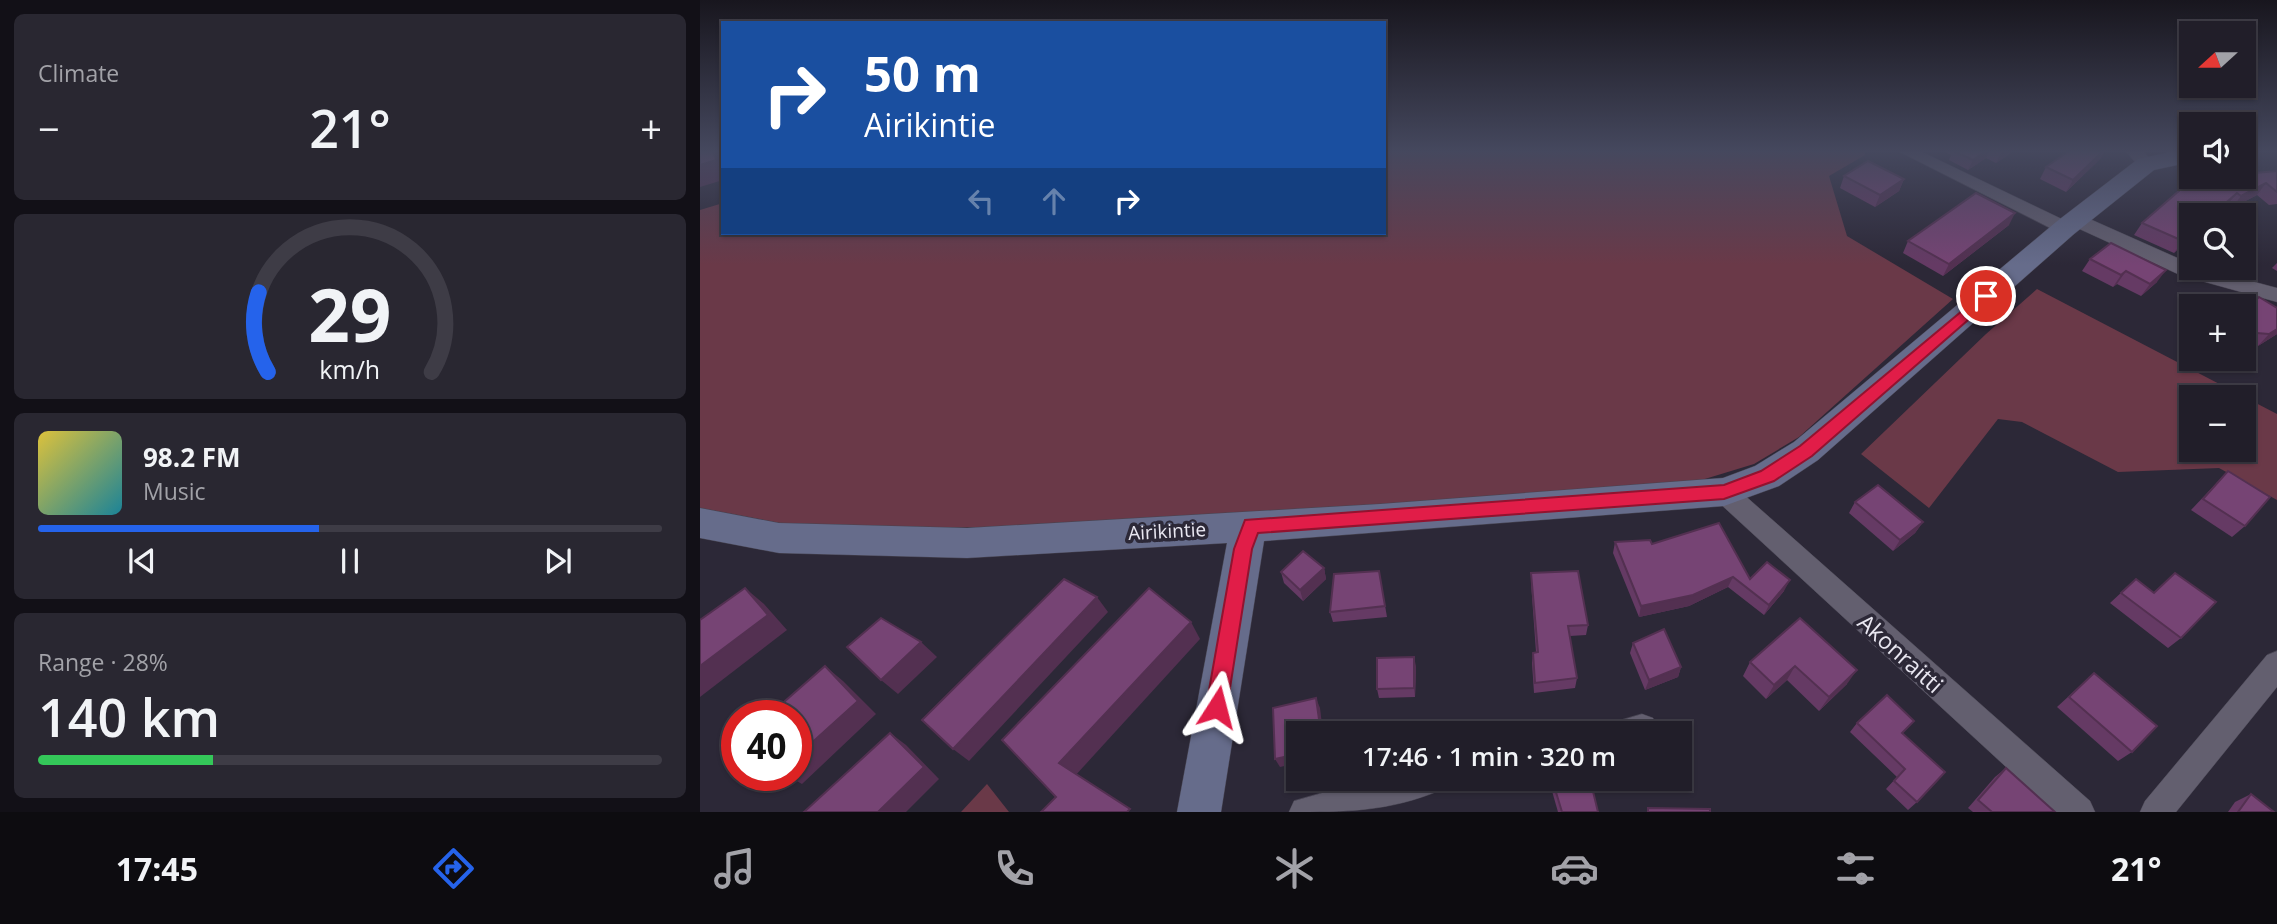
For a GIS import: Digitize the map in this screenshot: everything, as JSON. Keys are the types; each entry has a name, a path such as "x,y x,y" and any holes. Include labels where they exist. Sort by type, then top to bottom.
{"street":[{"path":"1992,189 2187,270 2277,295"},
{"name":"Airikintie","path":"700,523 779,538 967,543 1251,526 1724,492 1768,476 1806,451 2071,224 2108,189"},
{"name":"Akonraitti","path":"1724,492 2079,812"},
{"path":"1199,812 1243,549 1251,526"},
{"path":"2156,812 2277,665"},
{"path":"1305,812 1385,791"}],"shaded area":[{"path":"1386,189 1833,189 1847,236 1953,299 1799,437 1754,464 1695,482 1548,495 1075,525 941,528 785,524 700,508 700,210 721,204 721,235 1386,235"},
{"path":"2037,289 2179,363 2179,371 2194,371 2221,385 2179,385 2179,462 2256,462 2256,403 2277,414 2277,500 2219,468 2118,472 2022,422 1998,419 1929,508 1861,454"},
{"path":"987,784 1009,812 961,812"}],"building":[{"path":"1868,189 1889,189 1880,195"},
{"path":"2181,189 2254,189 2241,196 2237,193 2226,203 2179,203 2179,239 2142,223"},
{"path":"1976,193 2015,213 1949,264 1908,241"},
{"path":"2111,243 2166,270 2150,284 2126,271 2121,275 2090,259"},
{"path":"2259,297 2277,308 2277,329 2269,334 2256,333 2256,300"},
{"path":"2228,471 2270,497 2245,526 2203,499"},
{"path":"1878,485 1923,522 1900,540 1855,502"},
{"path":"1719,523 1750,579 1767,562 1790,580 1769,605 1733,577 1693,595 1641,606 1615,542 1650,540 1652,544"},
{"path":"1303,551 1324,568 1300,590 1281,572"},
{"path":"1379,571 1385,606 1330,612 1334,574"},
{"path":"1578,571 1588,625 1568,626 1577,678 1535,683 1533,653 1538,652 1531,573"},
{"path":"2175,573 2216,602 2181,638 2121,593 2136,579 2154,593"},
{"path":"1064,579 1097,597 953,749 922,720"},
{"path":"745,588 768,615 700,666 700,620"},
{"path":"1149,588 1191,622 1059,763 1130,809 1127,812 1041,812 1056,797 1002,740"},
{"path":"881,618 921,642 881,680 847,647"},
{"path":"1800,618 1857,670 1829,697 1795,666 1774,685 1750,662"},
{"path":"1664,629 1681,667 1649,680 1633,643"},
{"path":"1414,657 1414,688 1377,689 1377,658"},
{"path":"825,666 858,701 812,743 812,700 786,700"},
{"path":"2094,673 2157,726 2132,752 2069,697"},
{"path":"1887,695 1914,721 1902,733 1945,772 1917,802 1894,781 1905,769 1857,723"},
{"path":"1316,698 1319,721 1286,721 1286,757 1275,759 1273,708"},
{"path":"890,733 924,767 878,812 804,812"},
{"path":"2006,768 2055,812 1992,812 1978,800"},
{"path":"1556,791 1593,791 1598,812 1562,812"},
{"path":"2251,794 2274,812 2238,812"},
{"path":"1648,808 1710,809 1710,812 1648,812"}],"route":[{"path":"1217,707 1243,549 1251,526 1380,519 1724,492 1768,476 1806,451 1986,296"}]}
